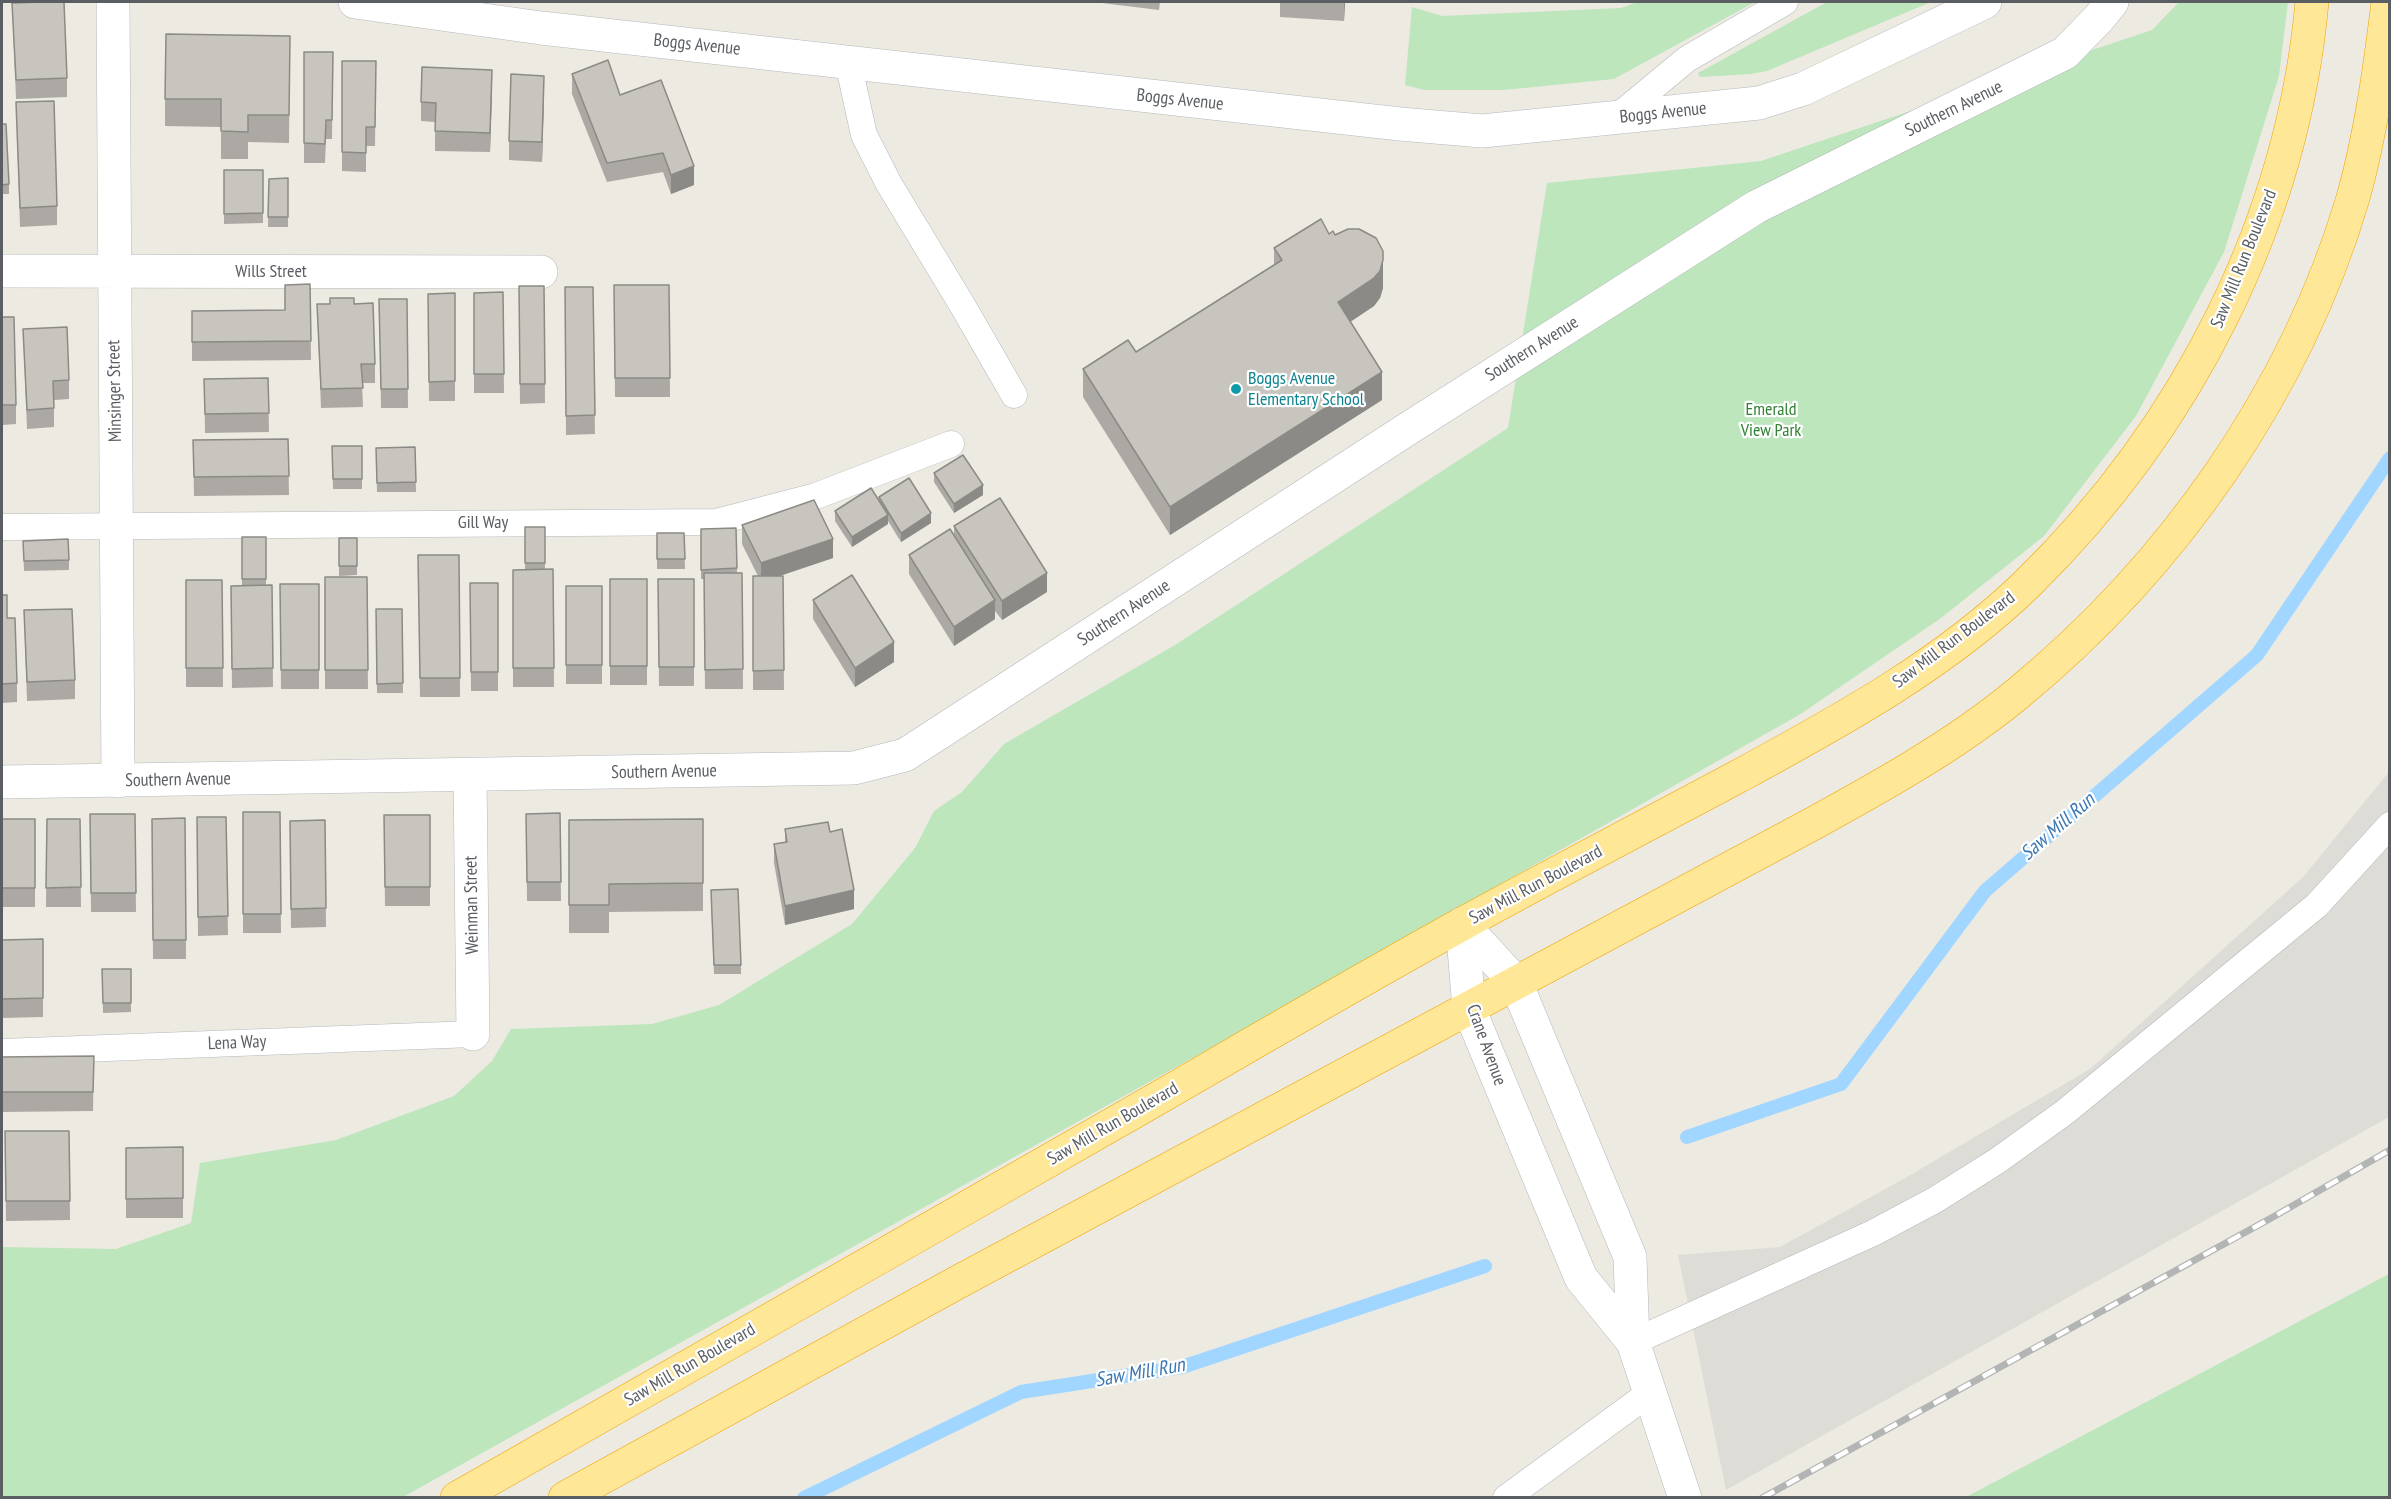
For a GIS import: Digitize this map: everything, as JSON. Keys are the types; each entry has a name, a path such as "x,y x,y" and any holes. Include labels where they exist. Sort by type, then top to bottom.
{"highway":[{"name":"Saw Mill Run Boulevard","path":"457,1497 1462,924 1852,713 1966,636 2023,588 2072,538 2119,482 2161,424 2200,361 2228,306 2255,244 2278,176 2296,108 2312,2"},
{"path":"565,1497 1883,785 2013,697 2075,645 2128,590 2179,530 2226,467 2298,340 2327,272 2353,197 2370,123 2388,2"}],"street":[{"name":"Minsinger Street","path":"113,2 118,782"},
{"name":"Boggs Avenue","path":"355,2 541,28 1388,123 1482,131 1759,103 1803,89 1985,2"},
{"name":"Southern Avenue","path":"2,782 118,782 854,768 905,755 1409,428 1756,207 2065,53 2112,2"},
{"name":"Wills Street","path":"2,271 542,272"},
{"name":"Weinman Street","path":"470,775 473,1034"},
{"name":"Crane Avenue","path":"1462,924 1516,982 1630,1257 1633,1342 1685,1497"},
{"name":"Crane Avenue","path":"1462,924 1469,1009 1581,1278 1633,1342"}],"lane":[{"path":"1617,117 1687,59 1785,2"},
{"path":"848,62 864,135 889,184 1014,395"},
{"name":"Gill Way","path":"2,527 716,522 816,496 951,444"},
{"path":"1633,1342 1872,1233 1935,1200 1997,1161 2065,1112 2317,905 2390,825"},
{"name":"Lena Way","path":"2,1052 473,1034"},
{"path":"1506,1497 1651,1392"}],"shaded area":[{"path":"2389,772 2389,1117 1726,1490 1678,1255 1780,1247 1907,1177 2090,1069 2303,877"}],"green space":[{"path":"1637,2 1755,2 1614,79 1504,90 1424,90 1405,85 1412,7 1442,16 1621,8"},
{"path":"1827,2 1931,2 1767,71 1700,77 1698,73"},
{"name":"Emerald View Park","path":"2179,2 2288,2 2279,76 2224,252 2136,416 2044,536 1941,618 1799,715 1214,1046 403,1497 2,1498 2,1247 116,1249 191,1223 200,1163 336,1140 454,1096 492,1061 511,1029 652,1024 719,1005 852,924 915,848 934,811 962,792 1004,744 1175,645 1508,428 1547,183 1761,161 2152,30"},
{"path":"2389,1274 2389,1497 1966,1497"}],"building":[{"path":"64,2 67,78 16,80 12,3"},
{"path":"166,34 290,36 289,115 248,115 248,132 221,131 221,99 165,99"},
{"path":"304,52 333,52 332,120 326,120 325,144 304,143"},
{"path":"608,60 620,95 661,80 694,166 671,175 663,153 607,163 572,74"},
{"path":"342,61 376,61 375,127 366,127 366,153 342,152"},
{"path":"422,67 492,70 490,133 435,131 436,103 421,102"},
{"path":"511,74 544,76 542,142 509,141"},
{"path":"54,101 57,206 20,208 16,102"},
{"path":"2,124 6,124 9,184 2,185"},
{"path":"224,170 263,170 263,213 224,214"},
{"path":"288,178 288,217 268,217 269,179"},
{"name":"Boggs Avenue Elementary School","path":"1321,219 1329,234 1333,231 1335,235 1348,229 1359,229 1376,238 1383,251 1380,271 1374,278 1338,302 1382,372 1170,507 1083,369 1128,340 1136,352 1282,260 1274,248"},
{"path":"310,284 311,341 192,342 192,311 285,310 285,285"},
{"path":"614,285 669,285 670,378 615,378"},
{"path":"519,286 544,286 545,384 520,384"},
{"path":"565,287 593,287 595,415 566,416"},
{"path":"503,292 504,374 474,374 474,293"},
{"path":"455,293 455,381 429,382 428,294"},
{"path":"330,298 354,298 354,304 373,303 375,364 361,364 363,388 321,389 317,304 330,304"},
{"path":"379,299 407,299 408,389 381,389"},
{"path":"2,317 14,317 16,405 2,405"},
{"path":"67,327 69,380 53,381 54,408 27,410 23,329"},
{"path":"268,378 269,413 205,414 204,379"},
{"path":"288,439 289,476 194,477 193,440"},
{"path":"332,446 362,446 362,479 333,479"},
{"path":"415,447 416,482 377,483 376,448"},
{"path":"963,455 983,485 954,504 934,473"},
{"path":"909,478 931,513 901,533 879,497"},
{"path":"871,488 888,515 852,537 835,511"},
{"path":"1000,498 1047,573 1002,601 954,526"},
{"path":"814,500 833,539 761,563 742,525"},
{"path":"525,527 545,527 545,563 525,563"},
{"path":"736,528 737,568 701,570 701,529"},
{"path":"950,529 995,600 954,627 909,555"},
{"path":"657,533 684,533 685,559 657,559"},
{"path":"242,537 266,537 266,579 242,579"},
{"path":"339,538 357,538 357,566 339,566"},
{"path":"68,539 69,560 24,561 23,541"},
{"path":"418,555 459,555 460,678 420,678"},
{"path":"553,569 554,668 513,668 513,570"},
{"path":"704,573 742,573 743,669 705,670"},
{"path":"852,575 894,642 855,668 813,600"},
{"path":"753,576 783,576 784,670 753,671"},
{"path":"325,577 367,577 368,670 325,670"},
{"path":"610,579 647,579 647,666 610,666"},
{"path":"658,579 694,579 694,667 659,667"},
{"path":"186,580 222,580 223,668 186,668"},
{"path":"470,583 498,583 498,672 471,672"},
{"path":"280,584 319,584 319,670 281,670"},
{"path":"272,585 273,668 232,669 231,586"},
{"path":"566,586 602,586 602,665 566,665"},
{"path":"2,595 7,595 7,618 15,618 17,683 2,684"},
{"path":"72,609 75,680 27,682 24,610"},
{"path":"376,609 402,609 403,683 377,684"},
{"path":"243,812 280,812 281,914 243,914"},
{"path":"560,813 561,882 527,882 526,814"},
{"path":"90,814 135,814 136,893 91,893"},
{"path":"384,815 430,815 430,887 385,887"},
{"path":"197,817 226,817 228,916 198,917"},
{"path":"185,818 186,940 153,940 152,819"},
{"path":"2,819 35,819 35,888 2,888"},
{"path":"47,819 80,819 81,887 46,888"},
{"path":"703,819 703,883 609,884 609,905 569,905 569,820"},
{"path":"325,820 326,908 291,909 290,821"},
{"path":"828,822 830,832 842,829 854,890 785,906 774,844 787,842 785,829"},
{"path":"738,889 741,965 714,965 711,890"},
{"path":"43,939 43,998 2,999 2,940"},
{"path":"102,969 131,969 131,1003 103,1003"},
{"path":"94,1056 93,1092 2,1092 2,1057"},
{"path":"5,1131 69,1131 70,1201 6,1201"},
{"path":"183,1147 183,1198 126,1199 126,1148"}],"waterway":[{"name":"Saw Mill Run","path":"1687,1137 1841,1084 1985,891 2257,655 2390,458"},
{"name":"Saw Mill Run","path":"804,1498 1021,1392 1182,1367 1485,1266"}],"railway":[{"path":"1762,1498 2273,1217 2390,1150"}],"place":[{"name":"Boggs Avenue Elementary School","path":"1236,389"}]}
